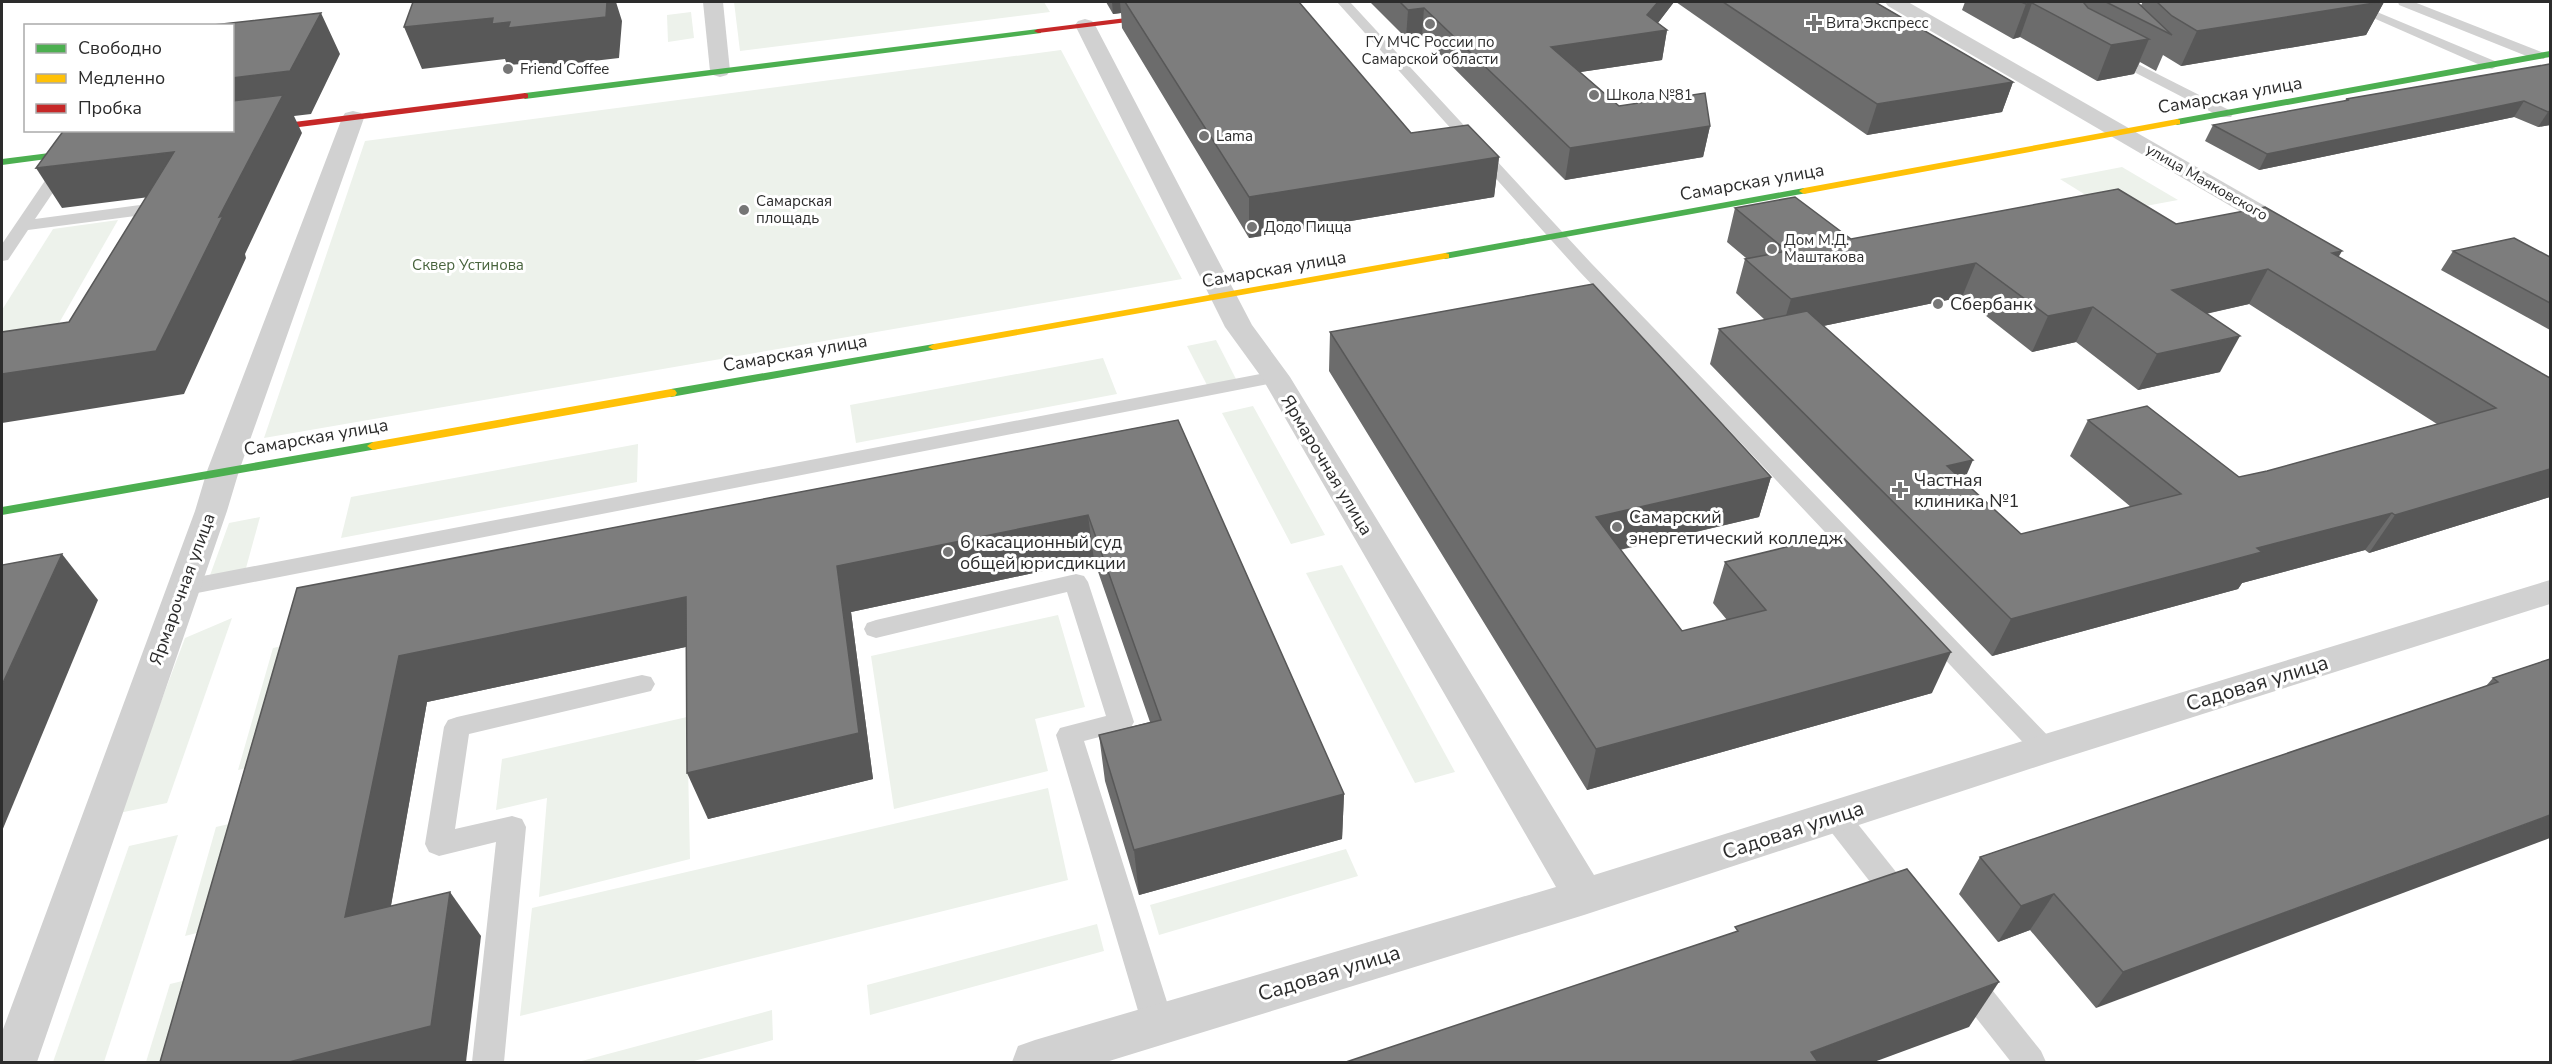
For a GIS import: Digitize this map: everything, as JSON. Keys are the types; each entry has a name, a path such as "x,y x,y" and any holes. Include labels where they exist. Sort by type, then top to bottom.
{"main road":[{"path":"236,132 1175,14"},
{"name":"Самарская улица","path":"2,511 1223,297 2545,55"},
{"path":"2,162 107,149"}],"street":[{"path":"713,2 720,71"},
{"name":"улица Маяковского","path":"1895,2 2314,244"},
{"name":"Ярмарочная улица","path":"1085,25 1239,327 1275,377 1584,897"},
{"name":"Ярмарочная улица","path":"14,1062 211,511 223,471 353,118"},
{"name":"Садовая улица","path":"1035,1062 1584,897 2045,749 2550,592"}],"lane":[{"path":"1343,2 1556,235 2045,749"},
{"path":"2343,2 2492,65"},
{"path":"2404,2 2545,55"},
{"path":"2099,48 2226,114"},
{"path":"2167,68 2248,110"},
{"path":"2,256 72,153"},
{"path":"22,226 155,208 144,228"},
{"path":"182,588 1275,377"},
{"path":"876,629 1076,582 1121,722 1069,735 1158,1024"},
{"path":"488,1062 512,827 439,844 457,727 642,684"},
{"path":"1835,816 1922,926"},
{"path":"1951,962 2030,1062"}],"green space":[{"path":"734,2 1044,2 1050,12 740,51"},
{"path":"691,12 694,38 668,42 667,15"},
{"name":"Сквер Устинова","path":"1061,50 1182,279 264,438 365,141"},
{"path":"2122,167 2178,200 2113,212 2060,179"},
{"path":"118,220 51,337 2,345 2,310 53,229"},
{"path":"1216,340 1237,381 1208,387 1187,346"},
{"path":"1103,358 1117,394 856,443 850,405"},
{"path":"1253,406 1325,535 1291,544 1222,413"},
{"path":"638,444 637,482 341,538 351,497"},
{"path":"260,517 243,579 209,578 229,523"},
{"path":"1342,565 1455,772 1415,783 1306,573"},
{"path":"1058,615 1085,707 1035,719 1048,771 894,809 871,656"},
{"path":"232,618 167,803 119,813 185,638"},
{"path":"314,639 282,760 238,770 273,648"},
{"path":"687,717 690,859 539,897 547,798 496,810 502,759"},
{"path":"1048,788 1068,880 520,1016 532,908"},
{"path":"271,814 244,921 185,936 216,827"},
{"path":"178,835 104,1062 53,1062 129,846"},
{"path":"1346,849 1358,876 1159,935 1150,905"},
{"path":"1097,924 1104,951 870,1015 867,985"},
{"path":"228,970 203,1062 146,1062 170,984"},
{"path":"772,1010 773,1040 690,1062 578,1062"}],"building":[{"path":"413,2 607,2 606,17 508,28 510,22 492,24 493,18 404,27"},
{"path":"1125,2 1299,2 1411,133 1468,125 1499,157 1249,197"},
{"path":"1400,2 1658,2 1647,15 1667,30 1551,47 1619,106 1705,93 1710,126 1570,148 1424,8 1408,10"},
{"path":"1723,2 1875,2 2013,82 1877,104"},
{"path":"2021,2 2085,2 2088,8 2149,39 2111,45 2032,3"},
{"path":"2106,2 2137,2 2172,35"},
{"path":"2157,2 2381,2 2197,31 2172,16"},
{"path":"321,13 290,71 234,78 234,24 222,24"},
{"path":"2550,64 2550,111 2548,112 2524,101 2267,154 2213,125 2349,100 2346,99"},
{"path":"283,95 219,217 223,216 156,351 2,374 2,332 69,322 174,152 36,168 63,132 234,132 234,101"},
{"path":"2118,189 2176,224 2265,207 2342,251 2332,253 2550,378 2550,469 2395,515 2392,513 2257,548 2262,552 2011,619 1719,329 1807,311 1973,460 1947,466 2021,534 2181,494 2088,420 2147,406 2239,477 2496,408 2268,269 2172,290 2240,336 2157,354 2093,307 2048,316 1976,263 1791,299 1745,259 1787,251 1735,208 1795,197 1851,239"},
{"path":"2514,238 2550,257 2550,303 2453,251"},
{"name":"Самарский энергетический колледж","path":"1593,284 1771,477 1596,517 1682,631 1766,610 1725,562 1840,534 1951,652 1596,749 1330,332"},
{"path":"1178,420 1344,794 1134,850 1099,735 1161,720 1088,515 837,566 859,733 687,773 686,597 399,656 345,917 450,892 431,1026 289,1062 160,1062 297,588"},
{"path":"62,554 2,685 2,565"},
{"path":"2550,659 2550,815 2123,972 2054,894 2021,906 1980,857 2498,682 2493,678"},
{"path":"1907,869 1999,982 1811,1052 1818,1062 1346,1062 1738,931 1735,927"}],"traffic: fast":[{"path":"525,96 1038,31"},
{"path":"2177,122 2550,54"},
{"path":"2,162 89,151"},
{"path":"1445,256 1804,191"},
{"path":"671,393 934,347"},
{"path":"2,511 373,446"}],"traffic: slow":[{"path":"1804,191 2177,122"},
{"path":"934,347 1445,256"},
{"path":"373,446 671,393"}],"traffic: jam":[{"path":"1038,31 1166,15"},
{"path":"253,130 525,96"}],"place":[{"name":"Вита Экспресс","path":"1814,23"},
{"name":"ГУ МЧС России по Самарской области","path":"1430,24"},
{"name":"Friend Coffee","path":"508,69"},
{"name":"Школа №81","path":"1594,95"},
{"name":"Lama","path":"1204,136"},
{"name":"Самарская площадь","path":"744,210"},
{"name":"Додо Пицца","path":"1252,227"},
{"name":"Дом М.Д. Маштакова","path":"1772,249"},
{"name":"Сбербанк","path":"1938,304"},
{"name":"Частная клиника №1","path":"1900,490"},
{"name":"Самарский энергетический колледж","path":"1617,527"},
{"name":"6 касационный суд общей юрисдикции","path":"948,552"}]}
